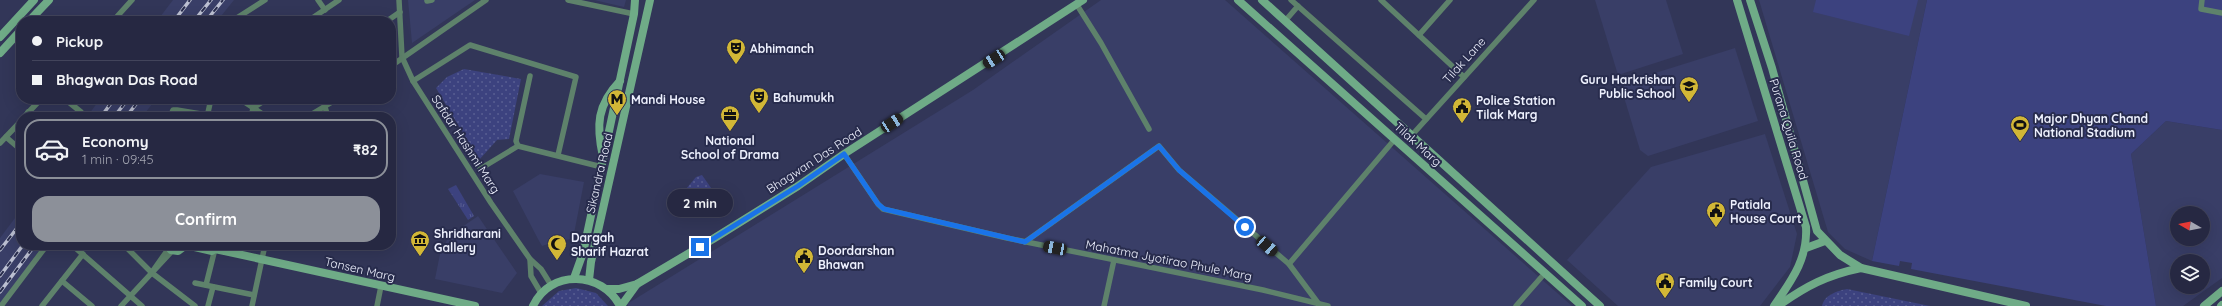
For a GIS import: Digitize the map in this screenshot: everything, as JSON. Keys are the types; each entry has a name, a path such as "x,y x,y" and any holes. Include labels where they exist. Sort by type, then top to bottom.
{"main road":[{"path":"19,16 34,0"},
{"path":"34,16 49,0"},
{"name":"Sikandra Road","path":"574,278 581,260 603,163 634,14 635,0"},
{"name":"Sikandra Road","path":"589,280 591,262 650,0"},
{"name":"Tilak Marg","path":"1238,0 1582,306"},
{"name":"Tilak Marg","path":"1262,0 1412,134 1600,306"},
{"name":"Purana Quila Road","path":"1737,0 1806,227 1806,248 1799,266 1774,306"},
{"name":"Purana Quila Road","path":"1750,0 1772,68 1817,231 1840,255 1861,268"},
{"name":"Bhagwan Das Road","path":"607,289 619,289 637,284 798,186 844,154 1080,2"},
{"path":"0,37 16,20"},
{"path":"0,53 16,35"},
{"path":"1806,248 1825,241"},
{"name":"Tansen Marg","path":"230,250 381,286 475,306"},
{"path":"1778,306 1809,284 1834,274 1861,268 2002,304 2026,306"},
{"path":"532,305 541,293 551,286 562,280 574,278 589,280 607,289 620,306"},
{"name":"Bhagwan Das Road","path":"620,306 637,284"},
{"path":"2204,306 2222,291"}],"street":[{"path":"118,16 132,0"},
{"path":"240,16 265,0"},
{"path":"318,0 325,10"},
{"path":"318,16 339,0"},
{"name":"Safdar Hashmi Marg","path":"399,0 402,57 413,81 530,259 542,269 551,286"},
{"path":"396,62 486,0"},
{"path":"568,0 634,14"},
{"path":"1291,0 1426,119"},
{"path":"1419,35 1450,0"},
{"name":"Tilak Lane","path":"1412,134 1534,0"},
{"path":"2202,0 2201,9 2222,13"},
{"path":"1384,1 1464,77"},
{"path":"1080,2 1149,129"},
{"path":"1285,21 1298,6"},
{"path":"394,16 400,12"},
{"path":"413,81 470,45 576,77 558,155"},
{"path":"518,146 516,141 530,76"},
{"path":"29,112 36,104"},
{"path":"71,104 81,112"},
{"path":"247,104 259,112"},
{"path":"252,112 253,108 259,104"},
{"path":"316,112 329,104"},
{"path":"324,107 326,112"},
{"path":"172,112 173,110 176,110 186,112"},
{"path":"0,143 16,126"},
{"path":"6,137 16,146"},
{"path":"1289,264 1394,139"},
{"path":"480,169 518,146 603,163"},
{"path":"1025,242 1159,146 1179,170 1289,264 1318,303"},
{"name":"Mahatma Jyotirao Phule Marg","path":"844,154 878,204 884,209 1025,242 1328,306"},
{"path":"1,306 43,250"},
{"path":"78,250 142,306"},
{"path":"129,250 152,272 195,306"},
{"path":"121,306 152,272 157,270 169,250"},
{"path":"206,285 214,250"},
{"path":"252,306 264,250"},
{"path":"42,306 83,254"},
{"path":"530,259 531,276 541,293"},
{"path":"1104,306 1114,260"},
{"path":"1516,306 1545,273"},
{"path":"62,281 92,306"},
{"path":"195,283 254,295"},
{"path":"208,306 213,286"},
{"path":"377,306 381,286"}],"shaded area":[{"path":"173,0 234,0 221,16 161,16"},
{"path":"408,0 475,0 412,43"},
{"path":"594,0 626,0 624,7"},
{"path":"1101,0 1225,0 1572,306 628,306 627,304 973,90"},
{"path":"1595,0 1666,0 1683,54 1618,75"},
{"path":"1759,0 1927,0 1872,261 1845,249 1828,232"},
{"name":"Guru Harkrishan Public School","path":"1735,48 1758,121 1648,156 1640,150 1620,84"},
{"path":"96,104 152,104 146,112 91,112"},
{"path":"2166,121 2222,130 2222,278 2210,287 2210,254 2170,254 2170,294 2200,294 2183,306 2156,306 2131,154"},
{"path":"1765,134 1797,234 1790,267 1760,306 1618,306 1567,260 1651,167"},
{"path":"540,174 584,182 573,239 557,241 542,246 513,191"},
{"path":"478,216 517,273 502,293 435,279 440,254 447,240 452,234"},
{"path":"16,217 16,250 41,250 0,305 0,238"}],"green space":[{"path":"1816,0 1918,0 1909,36 1813,12"},
{"name":"Major Dhyan Chand National Stadium","path":"1927,0 2222,0 2222,130 2166,121 2131,154 2156,306 2106,306 1911,269 1912,263 1900,261 1899,266 1872,261"},
{"path":"464,69 521,79 509,139 497,140 479,160 436,88 447,77"},
{"path":"702,175 716,195 700,206 690,200 686,189 696,177"},
{"path":"456,185 474,216 468,220 448,189"},
{"path":"576,288 596,293 608,306 542,306 559,291"},
{"path":"1847,289 1930,306 1822,306 1823,302 1828,296 1835,292"}],"railway":[{"path":"178,16 190,0"},
{"path":"198,16 211,0"},
{"path":"210,16 223,0"},
{"path":"105,112 110,104"},
{"path":"118,112 124,104"},
{"path":"130,112 136,104"},
{"path":"0,250 16,229"},
{"path":"0,276 19,250"},
{"path":"0,292 31,250"}],"place":[{"name":"Abhimanch","path":"736,65"},
{"name":"Guru Harkrishan Public School","path":"1689,103"},
{"name":"Bahumukh","path":"759,114"},
{"name":"Mandi House","path":"617,116"},
{"name":"Police Station Tilak Marg","path":"1462,124"},
{"name":"National School of Drama","path":"730,132"},
{"name":"Major Dhyan Chand National Stadium","path":"2020,142"},
{"name":"Patiala House Court","path":"1716,228"},
{"name":"Shridharani Gallery","path":"420,257"},
{"name":"Dargah Sharif Hazrat","path":"557,261"},
{"name":"Doordarshan Bhawan","path":"804,274"},
{"name":"Family Court","path":"1665,299"}],"route":[{"path":"700,247 798,186 844,154 880,207 884,209 931,220 948,226 1025,242 1159,146 1179,170 1245,227"}]}
